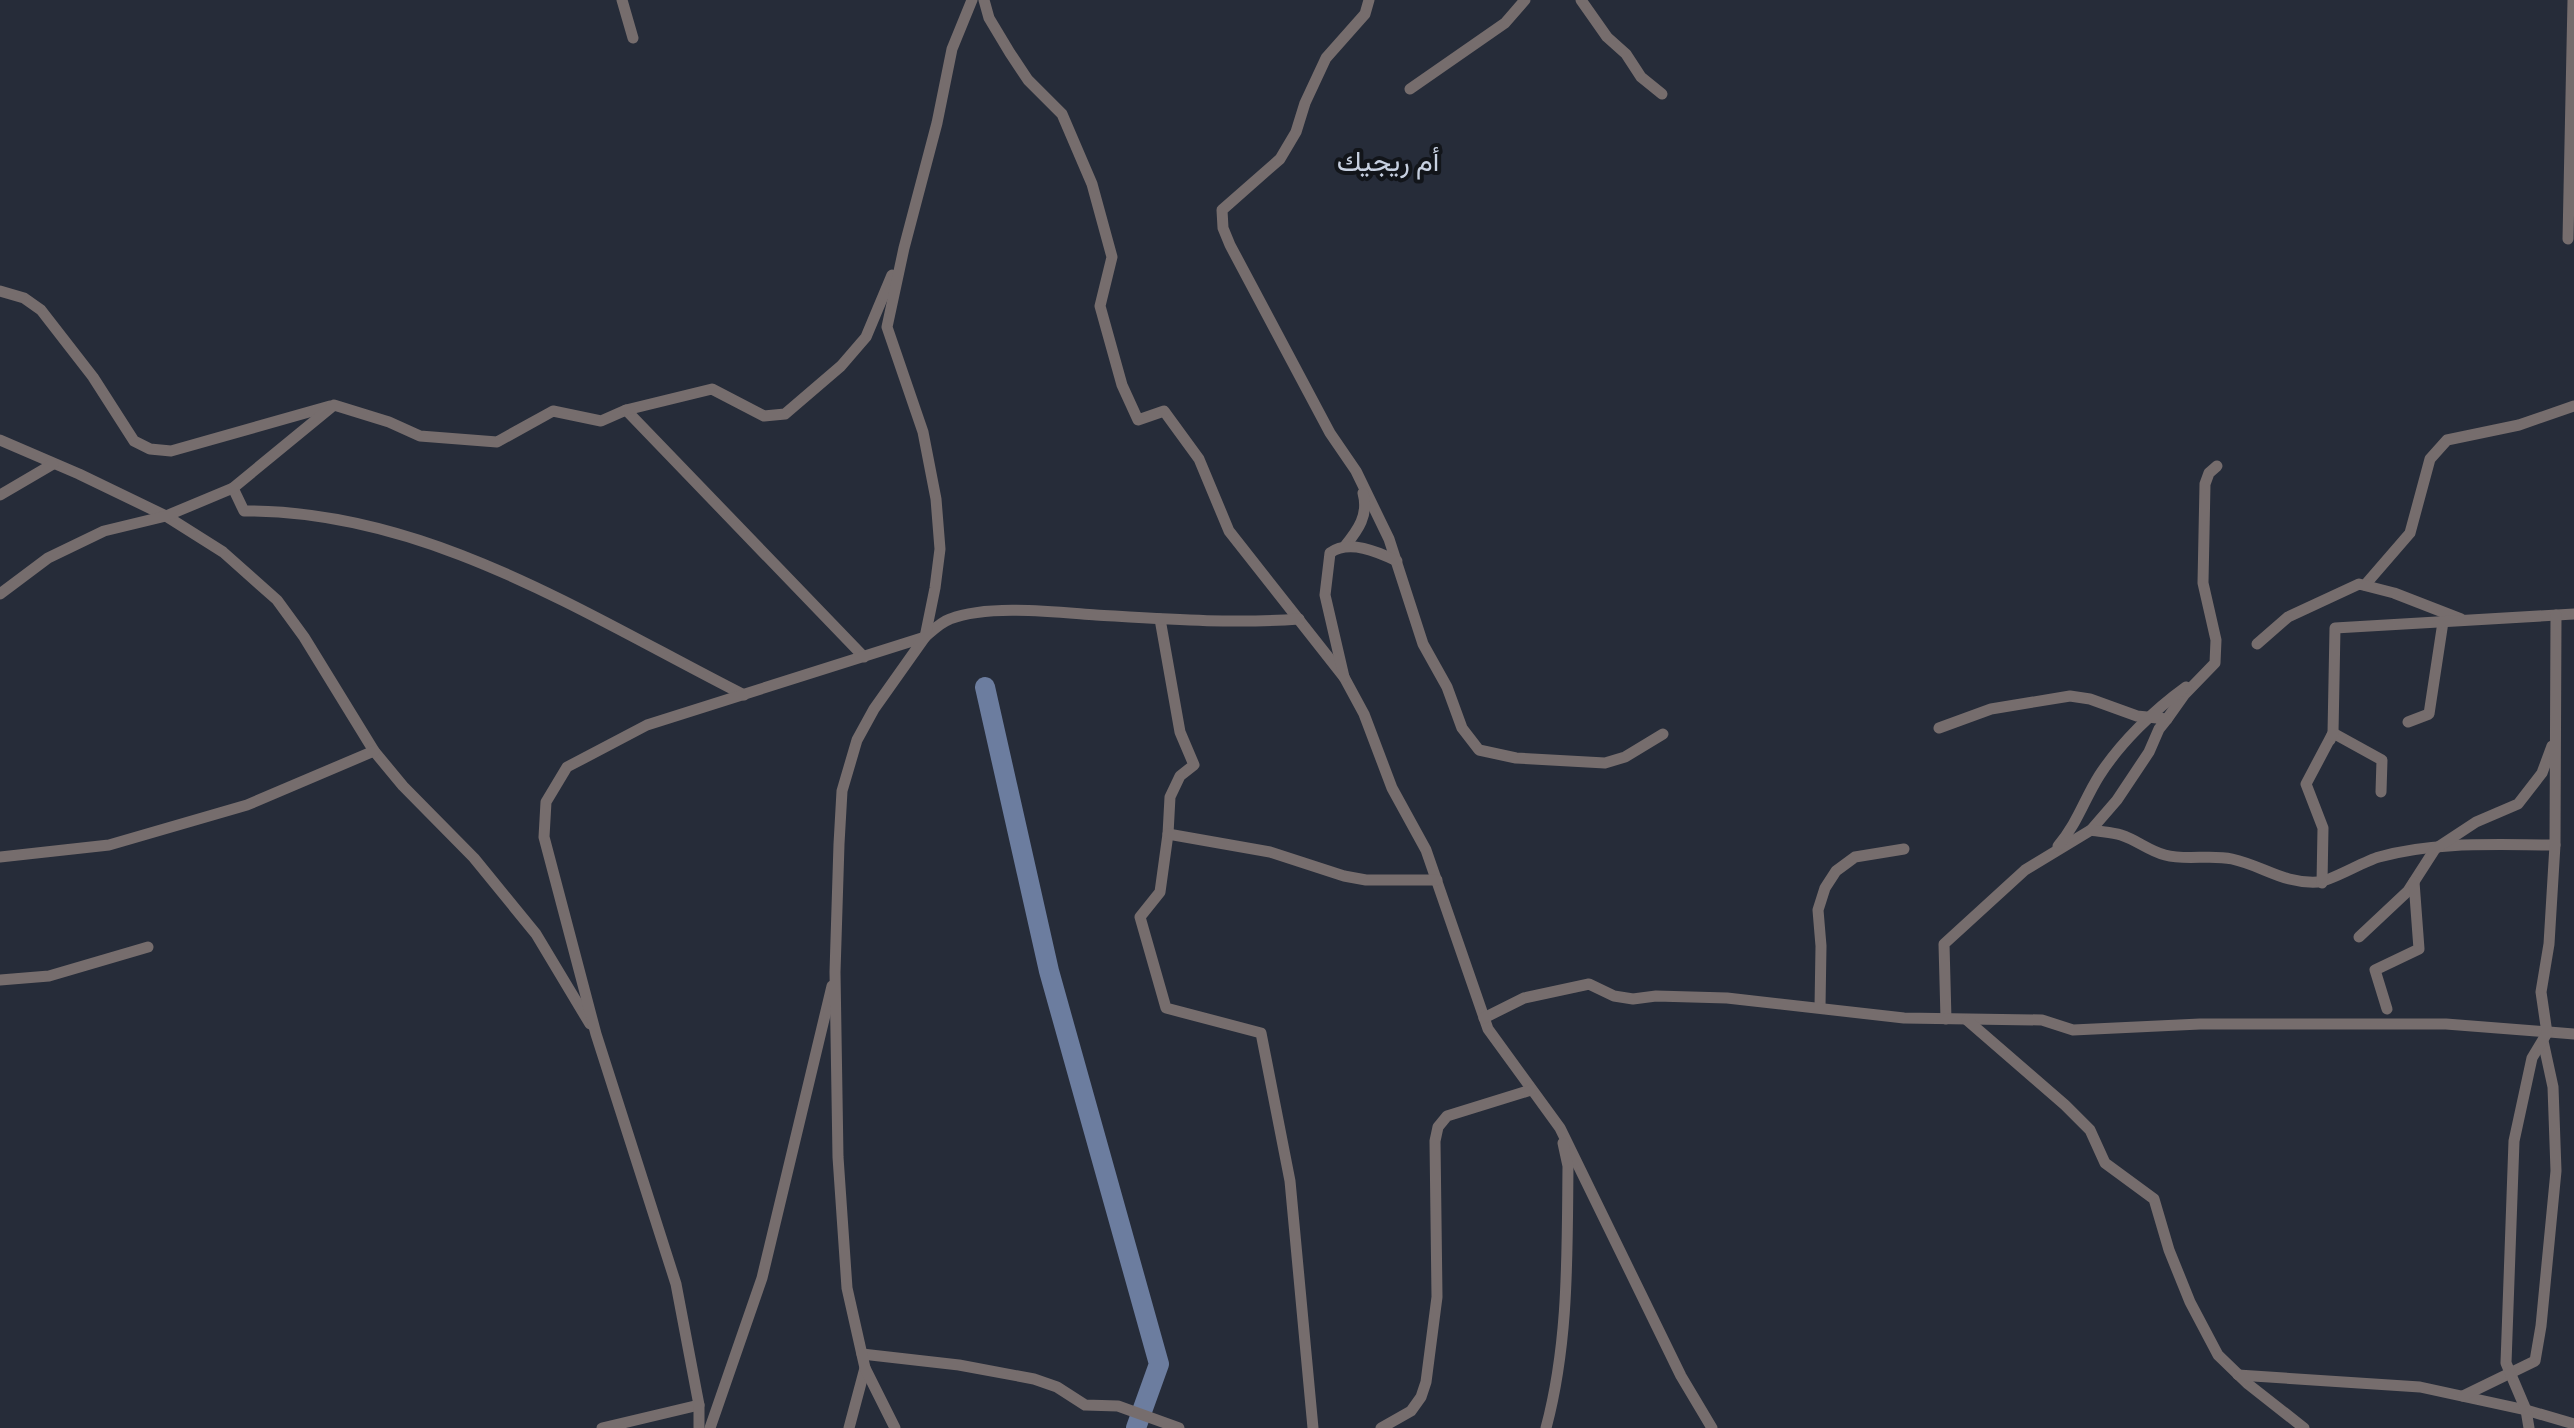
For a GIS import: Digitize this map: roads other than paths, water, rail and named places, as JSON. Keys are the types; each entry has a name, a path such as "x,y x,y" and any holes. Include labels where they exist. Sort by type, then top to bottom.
{"street":[{"path":"622,0 633,38"},
{"path":"925,637 940,549 936,499 923,432 887,327 952,49 972,0"},
{"path":"984,0 989,18 1028,80 1062,114 1092,184 1112,257 1100,306 1122,385 1138,420 1164,411 1199,459 1229,531 1344,677 1364,714 1392,788 1426,850 1488,1029 1560,1128 1675,1364 1712,1428"},
{"path":"1369,0 1365,14 1326,58 1305,103 1296,132 1280,159 1222,210 1223,228 1250,285 1330,433 1356,471 1397,561 1423,644 1447,687 1462,728 1479,750 1516,758 1605,763 1625,757 1663,734"},
{"path":"1410,89 1505,23 1525,0"},
{"path":"1581,0 1641,77 1662,94"},
{"path":"2568,239 2573,0"},
{"path":"0,291 24,298 41,310 93,377 134,441 150,449 171,451 334,405 389,422 420,436 497,442 553,411 601,421 626,410 712,389 764,416 785,414 841,366 866,337 904,248"},
{"path":"0,594 48,558 104,531 166,516 233,488 334,405"},
{"path":"2365,585 2410,533 2430,459 2447,440 2519,425 2574,406"},
{"path":"626,410 864,657"},
{"path":"0,440 166,516 223,552 277,600 304,637 374,751 403,786 474,858 536,934 596,1034"},
{"path":"0,495 53,464"},
{"path":"1946,1019 1944,944 2025,870 2091,830 2117,800 2149,752 2159,729 2215,663 2216,640 2203,583 2205,484 2209,473 2217,466"},
{"path":"1344,677 1328,611 1325,579 1330,553 1345,546 1362,521 1365,507 1356,471"},
{"path":"233,488 244,511 280,511 335,518 401,533 492,566 744,695"},
{"path":"1345,546 1365,549 1397,561"},
{"path":"2257,644 2288,617 2359,584 2394,593 2465,620"},
{"path":"895,1428 865,1368 847,1288 838,1157 835,972 842,791 857,740 925,637 947,619 970,614 1034,611 1160,619 1264,622 1299,619"},
{"path":"2324,882 2324,823 2309,779 2333,733 2335,628 2574,614"},
{"path":"2463,1396 2535,1361 2541,1326 2556,1171 2553,1087 2541,992 2549,944 2555,845 2556,615"},
{"path":"1160,619 1180,732 1194,765 1180,776 1170,797 1160,892 1140,917 1166,1008 1261,1033 1290,1181 1313,1428"},
{"path":"2408,722 2429,714 2443,622"},
{"path":"699,1428 699,1405 676,1284 596,1034 544,837 546,802 567,767 647,725 925,637"},
{"path":"2050,855 2072,831 2084,802 2131,735 2173,697 2202,677"},
{"path":"1939,728 1991,709 2070,696 2090,699 2137,716 2167,719"},
{"path":"2333,733 2382,760 2381,792"},
{"path":"2359,937 2408,891 2435,849 2476,822 2518,804 2542,773 2556,738"},
{"path":"0,857 109,845 247,805 374,751"},
{"path":"2091,830 2121,835 2164,855 2229,858 2258,866 2286,881 2324,882 2347,869 2380,857 2435,849 2555,845"},
{"path":"1168,834 1270,852 1366,880 1437,880"},
{"path":"1820,1007 1818,910 1825,888 1836,871 1855,857 1904,849"},
{"path":"2387,1009 2375,970 2419,949 2414,881"},
{"path":"0,980 49,976 148,947"},
{"path":"710,1428 762,1278 835,972"},
{"path":"1484,1018 1524,998 1589,984 1614,996 1633,999 1656,996 1727,998 1904,1018 2042,1020 2073,1030 2200,1024 2446,1024 2545,1037 2574,1034"},
{"path":"1967,1020 2090,1130 2105,1163 2154,1199 2169,1250 2190,1302 2218,1355 2304,1428"},
{"path":"2529,1428 2526,1410 2506,1363 2514,1141 2532,1058 2545,1037"},
{"path":"1381,1428 1411,1411 1421,1397 1426,1382 1436,1310 1435,1141 1438,1127 1453,1113 1531,1090"},
{"path":"1546,1428 1554,1397 1565,1320 1568,1166 1560,1128"},
{"path":"862,1354 959,1365 1034,1379 1057,1387 1085,1405 1118,1406 1179,1428"},
{"path":"849,1428 865,1368"},
{"path":"2238,1375 2420,1387 2574,1424"},
{"path":"602,1428 699,1405"}],"waterway":[{"path":"985,687 1049,971 1159,1364 1136,1428"}],"district":[{"name":"أم ريجيك","path":"1388,161"}]}
